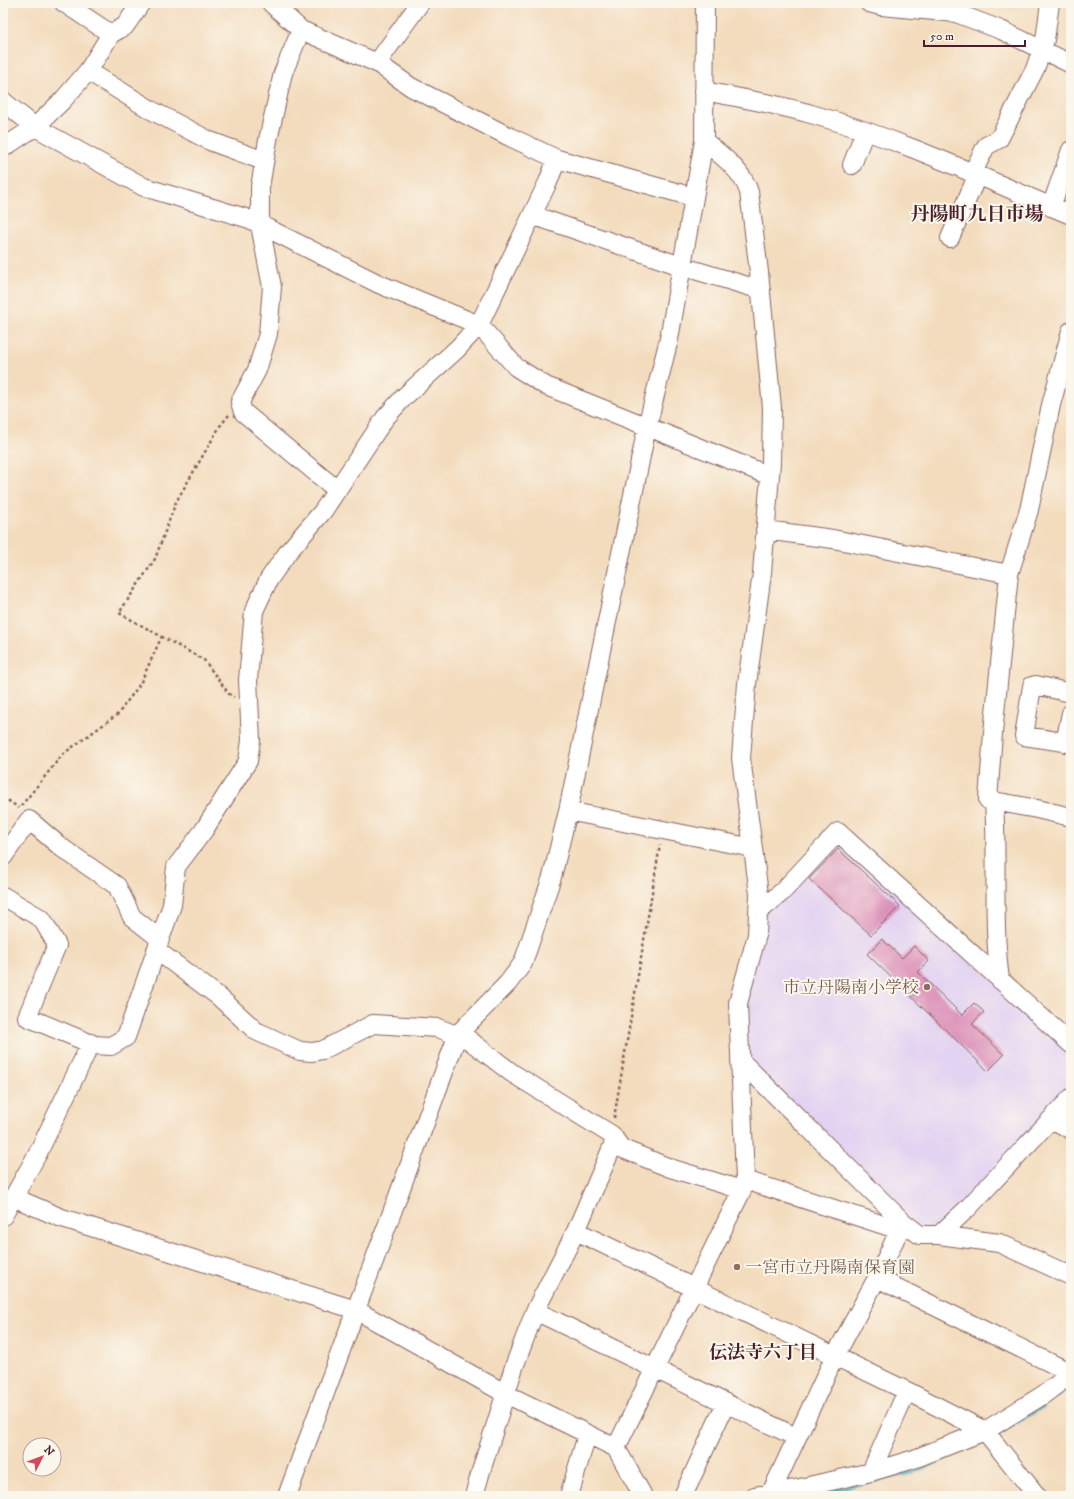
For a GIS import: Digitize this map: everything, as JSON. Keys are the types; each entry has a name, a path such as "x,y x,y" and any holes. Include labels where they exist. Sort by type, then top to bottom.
{"street":[{"path":"64,3 111,34"},
{"path":"3,148 36,127 63,100 88,71 111,34 125,26 141,3"},
{"path":"271,3 301,30 377,63 411,87 557,159 693,197"},
{"path":"377,63 420,3"},
{"path":"287,1496 458,1034 508,984 523,963 552,877 568,811 647,427 669,339 704,141 705,3"},
{"path":"869,3 881,6 956,13 1001,30 1041,48 1071,64"},
{"path":"950,238 986,146 999,140 1035,69 1045,40 1050,3"},
{"path":"301,30 283,73 264,161 260,187 260,225 272,287 268,334 256,370 240,402 243,412 337,490"},
{"path":"88,71 151,110 210,141 264,161"},
{"path":"704,92 811,114 865,131 976,173 1071,215"},
{"path":"3,101 36,127 144,187 249,219 379,284 479,325 516,368 546,386 770,476"},
{"path":"852,165 865,131"},
{"path":"616,1448 744,1185 738,1003 757,935 759,894 741,758 747,684 762,573 770,476 772,408 761,290 746,182 704,141"},
{"path":"1052,207 1071,150"},
{"path":"3,896 42,919 57,945 27,1017 91,1043 111,1046 126,1037 172,905 176,867 204,830 248,761 251,740 248,680 254,611 269,579 288,552 323,511 385,418 404,397 457,349 479,325 557,159"},
{"path":"532,215 681,266 761,290"},
{"path":"1071,331 1051,405 1029,510 1009,574 993,733 988,800 1071,817"},
{"path":"765,530 833,539 1009,574"},
{"path":"1071,693 1036,685 1032,686 1023,729 1024,736 1068,743 1071,713"},
{"path":"994,802 996,830 995,899 997,954 1000,980"},
{"path":"568,811 753,848"},
{"path":"3,857 24,814 62,848 117,886 132,917 158,945 256,1030 300,1051 312,1052 323,1050 373,1024 438,1028 458,1034 482,1049 512,1073 616,1141 670,1168 744,1185 901,1226 920,1235 938,1235 999,1243 1071,1276"},
{"path":"758,912 782,892 838,832 1071,1044"},
{"path":"3,1216 37,1155 91,1043"},
{"path":"740,1060 901,1226"},
{"path":"938,1235 968,1208 1071,1098"},
{"path":"1052,1119 1071,1130"},
{"path":"474,1496 480,1471 514,1367 535,1311 576,1231 616,1141"},
{"path":"13,1197 59,1217 356,1310 506,1394 616,1448 643,1496"},
{"path":"763,1494 796,1437 901,1226"},
{"path":"576,1231 907,1391 989,1436 1036,1496"},
{"path":"763,1494 803,1492 989,1436 1071,1374 876,1278"},
{"path":"535,1311 796,1437"},
{"path":"870,1472 907,1391"},
{"path":"683,1496 726,1403"},
{"path":"569,1496 587,1435"}],"path":[{"path":"240,402 220,426 197,464 176,502 155,559 119,613 204,660 229,694 249,707"},
{"path":"3,797 24,814 63,754 118,714 140,684 162,636"},
{"path":"616,1141 662,830"}],"shaded area":[{"path":"838,840 1071,1051 1071,1092 937,1232 923,1232 747,1059 744,998 763,915"}],"building":[{"path":"838,849 900,906 871,935 809,879"},
{"path":"882,939 902,958 914,946 929,961 918,972 962,1015 974,1003 984,1012 972,1024 1004,1055 988,1071 867,954"}],"waterway":[{"path":"1055,1397 1071,1386"},
{"path":"994,1436 1043,1406"},
{"path":"805,1496 913,1472 987,1440"}],"place":[{"name":"市立丹陽南小学校","path":"927,987"},
{"name":"一宮市立丹陽南保育園","path":"737,1267"}],"district":[{"name":"丹陽町九日市場","path":"977,213"},
{"name":"伝法寺六丁目","path":"763,1352"}]}
